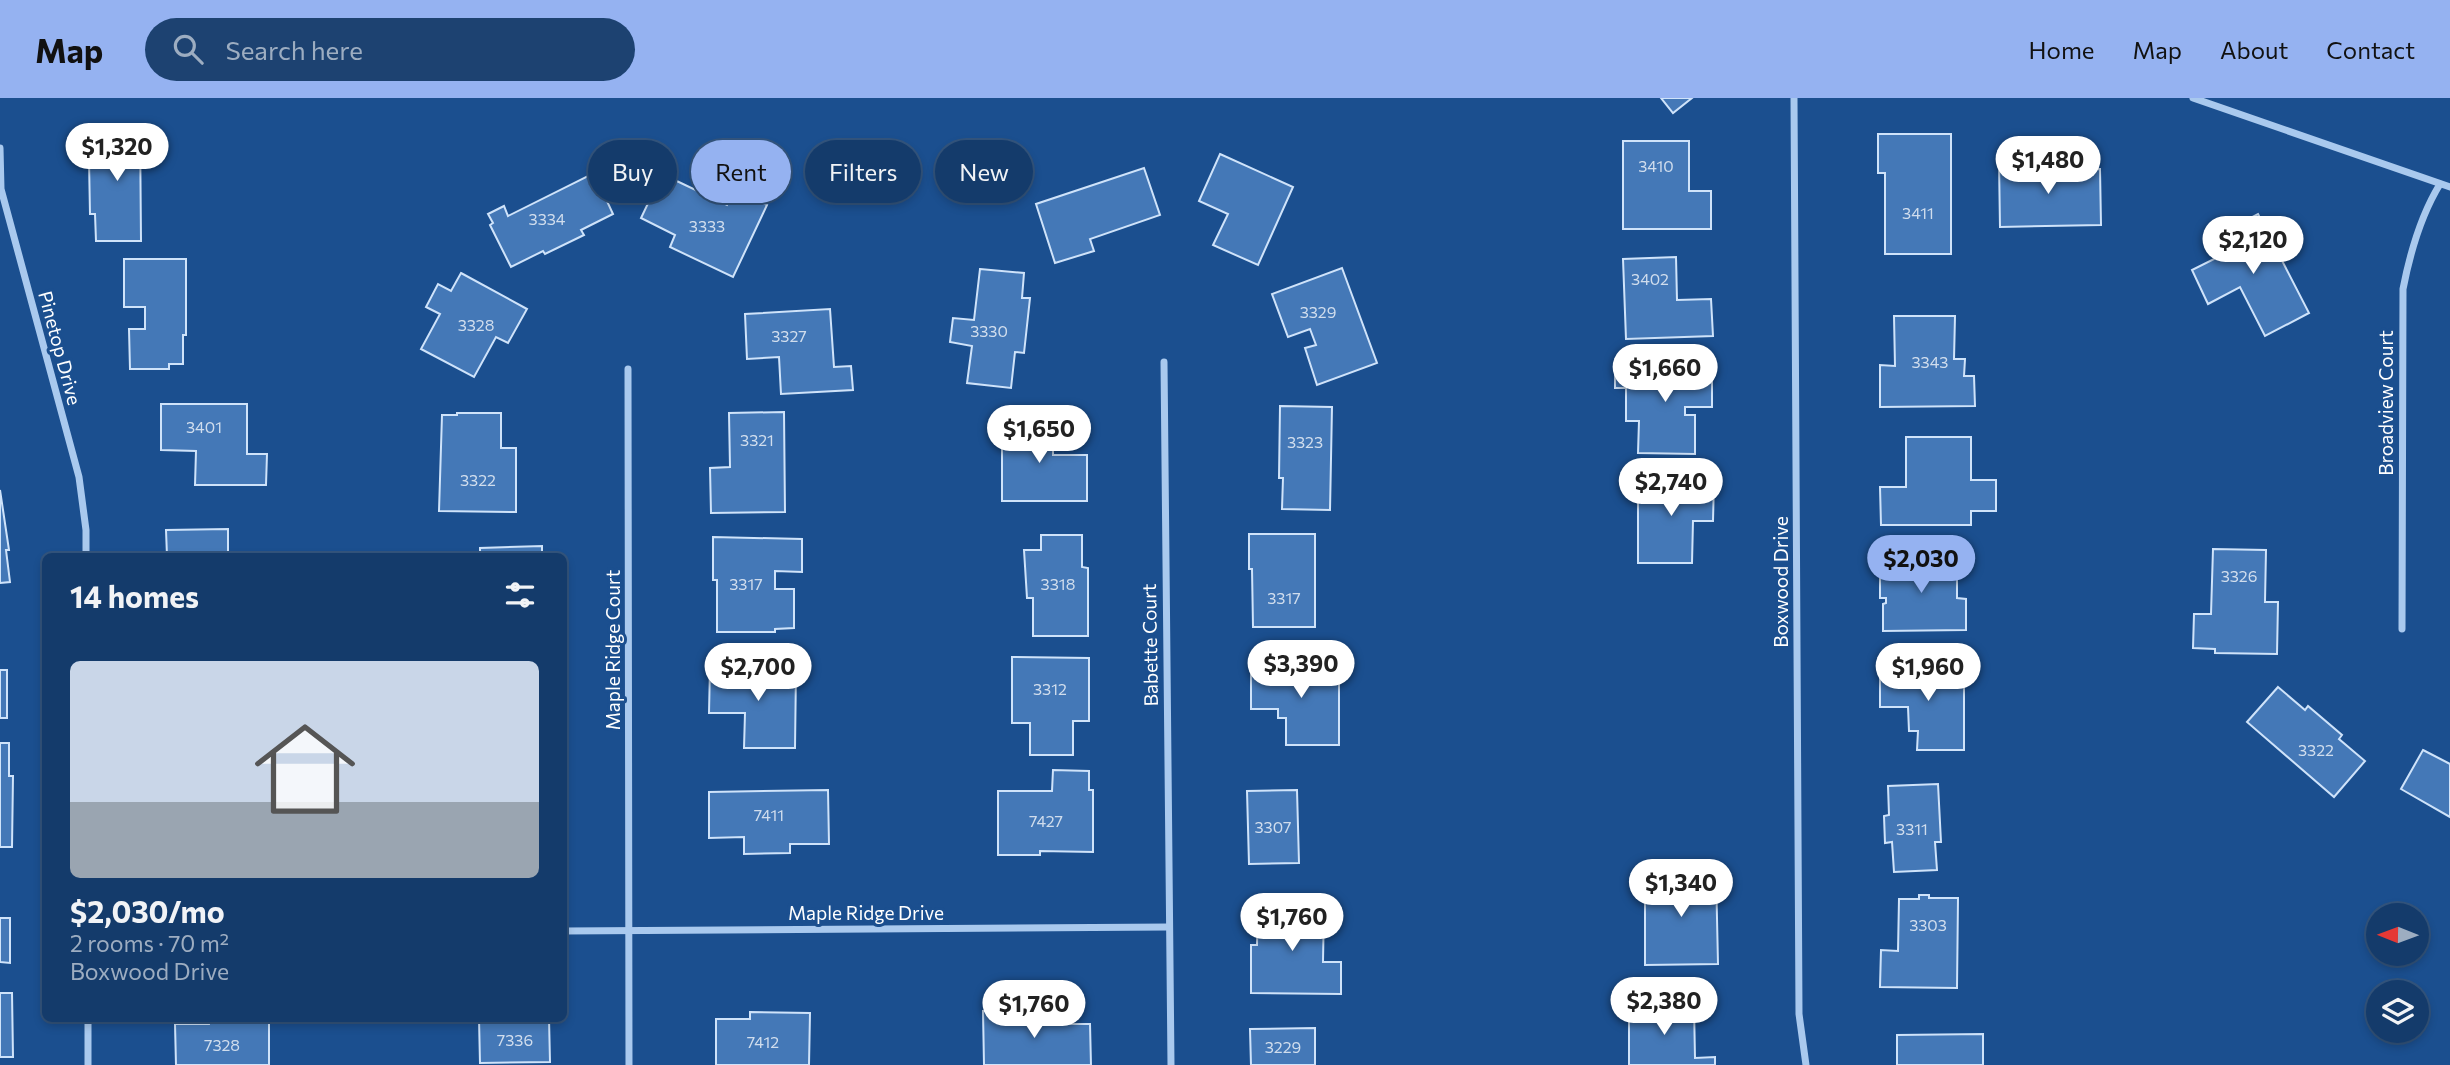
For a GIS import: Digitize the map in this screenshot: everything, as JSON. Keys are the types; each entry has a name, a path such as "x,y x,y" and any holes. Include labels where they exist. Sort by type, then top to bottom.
{"street":[{"name":"Boxwood Drive","path":"1794,98 1799,1014 1805,1065"},
{"path":"2193,98 2450,187"},
{"name":"Pinetop Drive","path":"0,148 1,189 79,477 86,530 86,553"},
{"name":"Broadview Court","path":"2402,629 2403,289 2409,257 2440,184"},
{"name":"Babette Court","path":"1164,362 1171,1065"},
{"name":"Maple Ridge Court","path":"628,369 629,1065"},
{"name":"Maple Ridge Drive","path":"567,931 1169,928"},
{"path":"88,1022 88,1065"}],"building":[{"path":"1661,98 1692,98 1673,113"},
{"path":"96,125 140,125 141,241 96,241 95,214 90,214 89,160 96,159"},
{"path":"1878,134 1951,134 1951,254 1885,254 1885,173 1878,173"},
{"path":"1623,141 1689,141 1689,191 1711,191 1711,229 1623,229"},
{"path":"1220,154 1293,187 1258,265 1213,245 1228,214 1199,201"},
{"path":"2037,160 2038,170 2100,169 2101,225 2000,227 1999,161"},
{"path":"1144,168 1160,215 1090,239 1094,251 1055,263 1036,204"},
{"path":"588,176 588,203 608,203 613,214 581,230 584,235 511,267 490,225 493,223 488,214 504,206 508,216"},
{"path":"677,181 691,188 691,203 767,205 733,277 670,247 675,235 641,218 648,203 677,203"},
{"path":"2258,214 2309,313 2265,336 2240,287 2208,304 2192,270 2224,254 2215,236"},
{"path":"1676,257 1677,300 1711,299 1713,336 1626,339 1623,259"},
{"path":"124,259 186,259 186,335 183,335 183,364 169,364 169,369 130,369 129,329 145,329 145,307 124,307"},
{"path":"1342,268 1377,363 1317,385 1305,348 1316,345 1310,329 1288,337 1272,294"},
{"path":"980,269 1024,273 1022,298 1030,298 1024,353 1015,352 1011,388 967,383 972,346 950,342 953,318 974,320"},
{"path":"461,273 527,309 508,343 496,337 474,377 421,349 440,314 426,307 438,284 451,291"},
{"path":"830,309 834,367 851,366 853,390 781,394 779,357 747,359 745,314"},
{"path":"1894,316 1955,316 1954,359 1965,359 1964,376 1974,376 1975,406 1880,407 1880,365 1895,366"},
{"path":"1615,365 1712,365 1712,407 1685,407 1685,415 1695,415 1695,454 1638,453 1639,421 1626,421 1626,388 1615,388"},
{"path":"161,404 247,404 247,454 267,454 266,485 195,485 196,451 161,450"},
{"path":"1280,406 1332,407 1330,510 1282,509 1283,478 1279,478"},
{"path":"784,412 785,512 711,513 710,468 730,467 729,413"},
{"path":"501,413 501,448 516,448 516,512 439,511 442,415"},
{"path":"1002,420 1053,420 1053,455 1087,455 1087,501 1002,501"},
{"path":"1906,437 1971,437 1971,480 1996,480 1996,511 1971,511 1971,525 1881,525 1880,487 1906,487"},
{"path":"1638,479 1714,480 1713,521 1693,521 1692,563 1638,563"},
{"path":"0,490 9,550 6,550 10,582 0,583"},
{"path":"228,529 228,553 167,553 166,530"},
{"path":"1249,534 1315,534 1315,627 1253,627"},
{"path":"1041,535 1082,535 1082,567 1088,568 1088,636 1033,636 1033,598 1027,598 1024,550 1041,550"},
{"path":"713,537 802,539 802,572 775,571 775,589 794,589 794,628 775,629 775,632 717,632 717,580 713,580"},
{"path":"542,546 542,553 480,553 480,548"},
{"path":"2213,549 2266,550 2265,602 2278,602 2277,654 2215,653 2215,649 2193,648 2194,614 2211,614"},
{"path":"1880,559 1957,559 1957,598 1966,599 1966,630 1883,631 1883,604 1886,603 1886,598 1880,598"},
{"path":"1012,657 1089,658 1089,721 1073,721 1073,755 1030,755 1030,723 1012,723"},
{"path":"1339,664 1339,745 1286,745 1286,718 1278,718 1278,709 1251,709 1251,665"},
{"path":"1880,666 1964,666 1964,750 1917,750 1918,731 1909,731 1908,707 1880,707"},
{"path":"710,668 796,669 795,748 744,748 745,713 709,713"},
{"path":"0,670 7,670 7,718 0,718"},
{"path":"2278,687 2305,710 2308,706 2342,735 2339,739 2365,761 2334,797 2247,722"},
{"path":"0,743 9,743 9,776 13,776 12,847 0,847"},
{"path":"2423,750 2450,764 2450,817 2401,789"},
{"path":"1053,770 1089,771 1089,790 1093,790 1093,852 1040,851 1040,855 998,855 998,791 1052,791"},
{"path":"1938,784 1941,842 1935,842 1937,870 1894,872 1892,842 1885,843 1884,816 1889,815 1888,786"},
{"path":"828,790 829,844 790,844 790,853 744,854 744,837 709,838 709,792"},
{"path":"1297,790 1299,863 1249,864 1247,791"},
{"path":"1716,872 1718,964 1645,965 1645,873"},
{"path":"1919,895 1929,895 1929,898 1958,898 1957,988 1880,987 1881,950 1898,951 1899,899 1919,899"},
{"path":"1258,905 1324,907 1323,962 1341,962 1341,994 1251,993 1251,945 1257,945"},
{"path":"0,918 10,918 10,963 0,962"},
{"path":"0,993 12,993 13,1057 0,1057"},
{"path":"1694,1006 1695,1058 1715,1057 1715,1065 1629,1065 1629,1007"},
{"path":"1054,1010 1054,1024 1090,1024 1091,1065 984,1065 983,1011"},
{"path":"750,1012 810,1013 809,1065 716,1065 716,1019 750,1019"},
{"path":"269,1022 269,1065 176,1065 175,1024"},
{"path":"479,1022 549,1022 550,1062 480,1063"},
{"path":"1315,1028 1315,1065 1251,1065 1250,1029"},
{"path":"1983,1034 1983,1065 1897,1065 1897,1035"}]}
